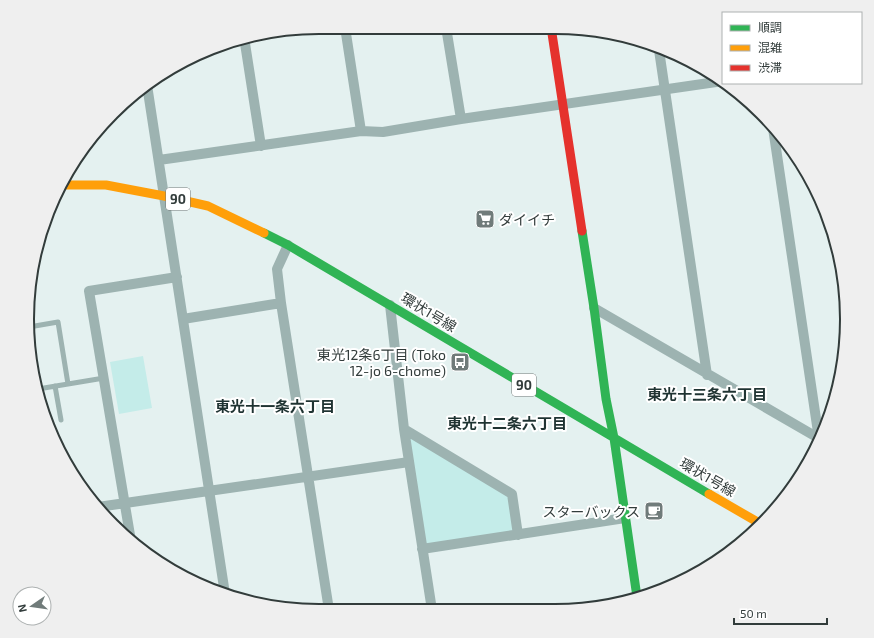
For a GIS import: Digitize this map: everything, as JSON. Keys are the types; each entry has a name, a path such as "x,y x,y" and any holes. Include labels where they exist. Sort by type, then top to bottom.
{"main road":[{"path":"552,34 636,592"},
{"name":"環状1号線","path":"68,184 106,185 208,206 288,245 757,521"}],"street":[{"path":"346,34 361,131"},
{"path":"447,34 461,118"},
{"path":"245,44 261,146"},
{"path":"660,54 707,375"},
{"path":"159,160 361,131 383,132 461,118 714,82"},
{"path":"148,91 224,588"},
{"path":"773,136 818,427"},
{"path":"288,245 277,269 328,604"},
{"path":"130,532 89,291 177,277"},
{"path":"183,319 281,303"},
{"path":"390,305 404,428 431,604"},
{"path":"594,308 707,375 815,436"},
{"path":"404,428 512,494 518,535"},
{"path":"105,507 409,462"},
{"path":"422,549 625,518"}],"lane":[{"path":"34,326 58,322 68,384"},
{"path":"42,387 104,378"},
{"path":"55,386 61,420"}],"shaded area":[{"path":"143,356 152,408 119,414 110,362"},
{"path":"404,429 512,494 518,535 422,549"}],"traffic: fast":[{"path":"582,231 606,399 614,438 636,592"},
{"path":"264,233 288,245 709,494"}],"traffic: slow":[{"path":"67,185 106,185 208,206 264,233"},
{"path":"709,494 757,521"}],"traffic: jam":[{"path":"552,34 582,231"}],"place":[{"name":"ダイイチ","path":"485,219"},
{"name":"東光12条6丁目 (Toko 12-jo 6-chome)","path":"460,362"},
{"name":"スターバックス","path":"654,511"}],"district":[{"name":"東光十三条六丁目","path":"707,394"},
{"name":"東光十一条六丁目","path":"275,406"},
{"name":"東光十二条六丁目","path":"507,423"}]}
